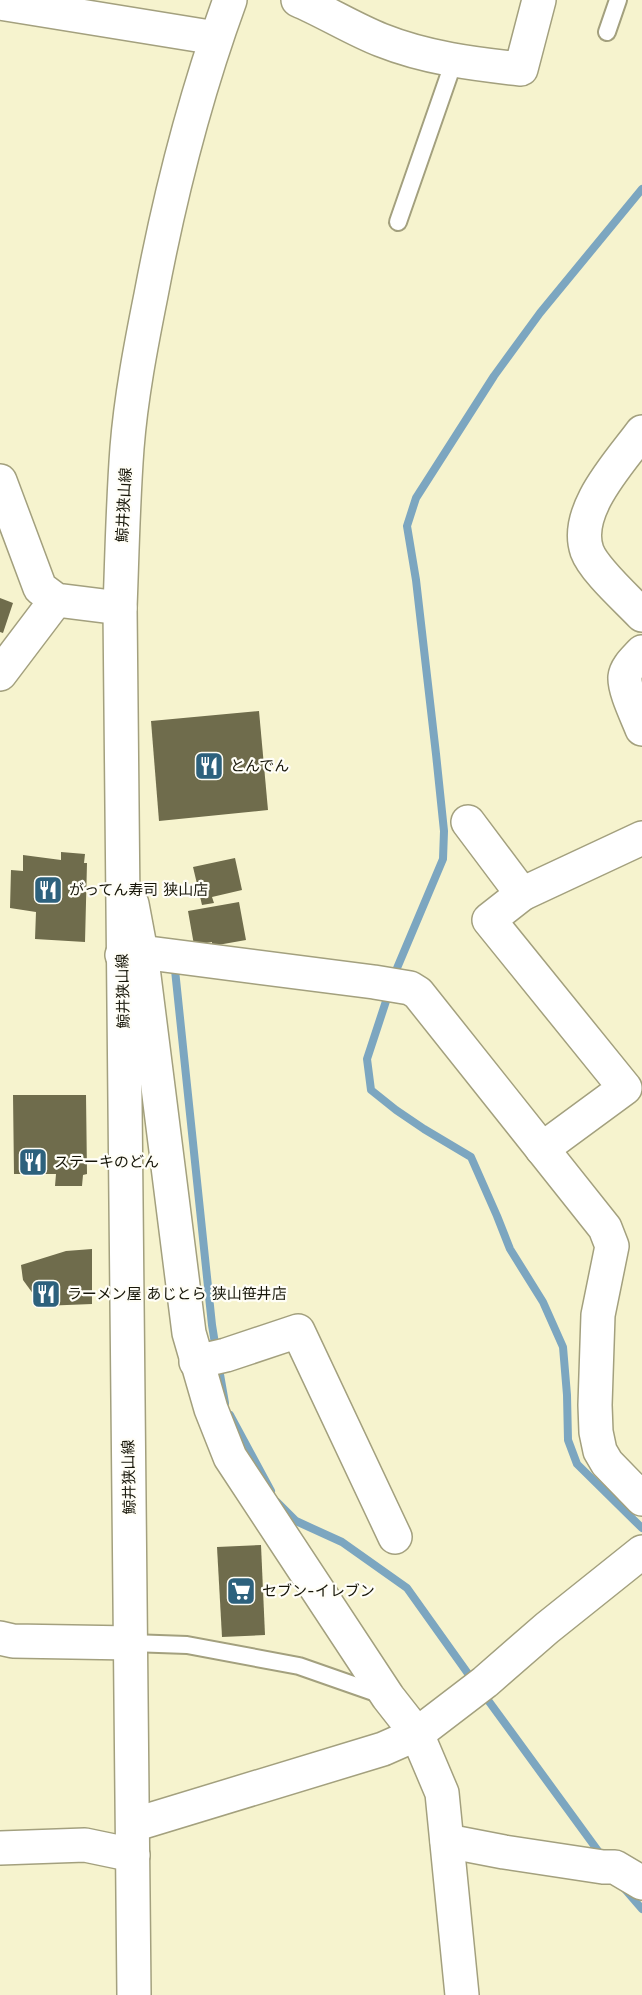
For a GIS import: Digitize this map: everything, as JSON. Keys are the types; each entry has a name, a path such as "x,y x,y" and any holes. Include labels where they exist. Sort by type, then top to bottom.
{"street":[{"name":"鯨井狭山線","path":"134,1995 131,1643 132,953 121,840 120,608 127,447 139,355 161,239 184,142 230,0"},
{"path":"316,3 381,40 454,61 521,69 539,0"},
{"path":"9,3 216,38"},
{"path":"642,432 602,486 588,511 584,531 587,551 595,565 642,615"},
{"path":"1,488 40,588 56,600 120,608"},
{"path":"0,674 56,600"},
{"path":"642,652 630,666 625,678 630,699 642,729"},
{"path":"468,822 522,894"},
{"path":"542,1149 626,1088 489,920 522,894 642,838"},
{"path":"462,1995 441,1793 417,1734 388,1697 230,1457 211,1409 211,1359 189,1333 132,953 374,982 410,988 418,993 605,1228 612,1246 598,1315 596,1432 600,1451 607,1463 642,1498"},
{"path":"211,1359 298,1331 395,1537"},
{"path":"0,1848 85,1845 133,1840 383,1749 417,1734 480,1686 639,1553"},
{"path":"0,1638 13,1641 131,1643"},
{"path":"447,1841 620,1872"}],"lane":[{"path":"607,32 618,0"},
{"path":"398,222 454,61"},
{"path":"131,1643 187,1645 299,1666 388,1697"}],"building":[{"path":"0,598 13,603 3,633 0,632"},
{"name":"とんでん","path":"259,711 268,810 159,821 151,721"},
{"name":"がってん寿司 狭山店","path":"61,852 85,854 84,863 87,863 85,942 35,939 36,912 10,908 11,870 23,871 23,855 61,860"},
{"path":"235,858 242,890 212,897 214,903 202,905 193,867"},
{"path":"239,902 246,940 212,946 212,942 194,945 188,911"},
{"path":"13,1095 86,1095 87,1174 83,1175 82,1186 55,1186 56,1174 14,1174"},
{"path":"92,1249 92,1304 42,1306 23,1280 21,1265 66,1251"},
{"name":"セブン-イレブン","path":"261,1545 265,1635 222,1637 217,1547"}],"waterway":[{"path":"392,980 443,859 444,831 416,580 407,526 416,498 494,376 540,313 642,189"},
{"path":"175,970 216,1350"},
{"path":"389,992 367,1059 371,1090 424,1129 471,1157 510,1249 543,1302 563,1347 568,1440 577,1464 642,1528"},
{"path":"218,1363 225,1403"},
{"path":"230,1415 271,1491"},
{"path":"277,1502 296,1521 342,1542 407,1588 474,1682"},
{"path":"482,1692 604,1859"},
{"path":"623,1887 642,1909"}],"place":[{"name":"とんでん","path":"209,766"},
{"name":"がってん寿司 狭山店","path":"48,890"},
{"name":"ステーキのどん","path":"33,1162"},
{"name":"ラーメン屋 あじとら 狭山笹井店","path":"46,1294"},
{"name":"セブン-イレブン","path":"241,1591"}]}
